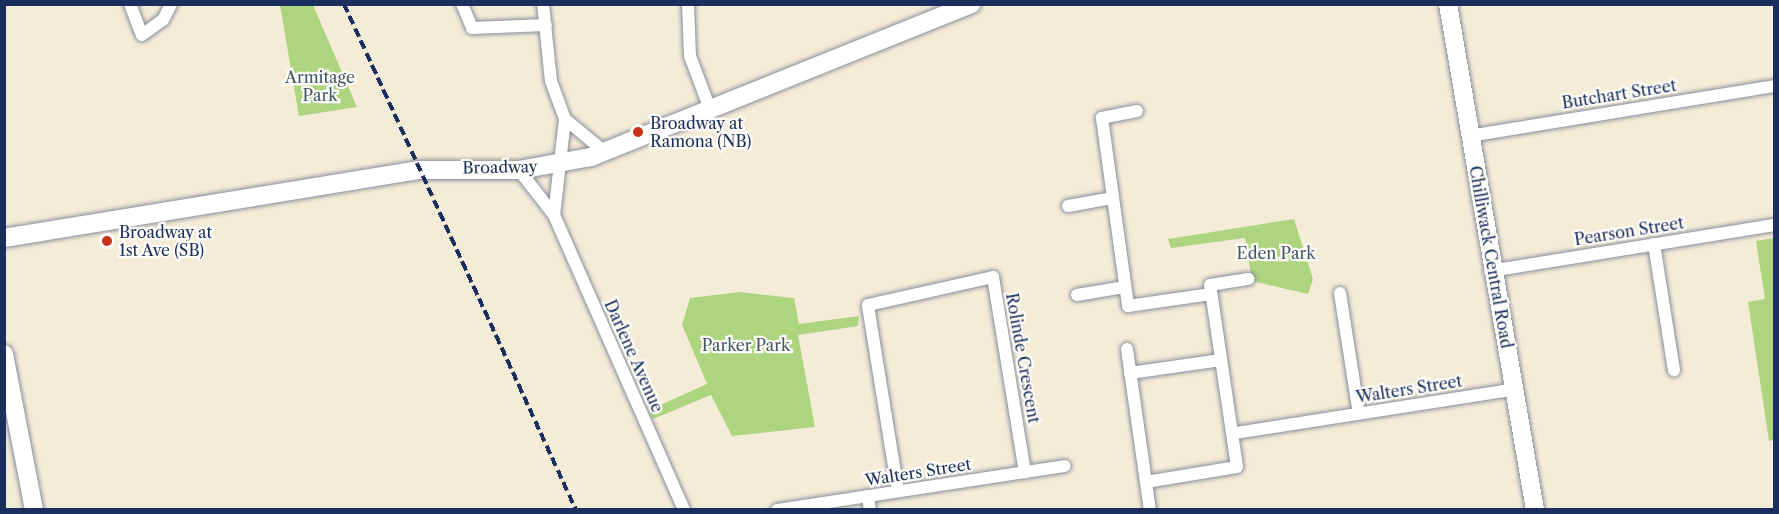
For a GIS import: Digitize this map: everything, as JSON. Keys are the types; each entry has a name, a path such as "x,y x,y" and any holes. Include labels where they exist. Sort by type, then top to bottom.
{"street":[{"path":"130,4 142,35 163,20 171,4"},
{"path":"462,4 472,28 546,25"},
{"path":"543,4 551,81 565,118 563,164 554,215"},
{"path":"688,4 690,56 711,112"},
{"name":"Broadway","path":"4,238 419,170 519,170 563,164 606,153 711,112 971,4"},
{"name":"Chilliwack Central Road","path":"1448,4 1490,271 1516,389 1535,510"},
{"name":"Butchart Street","path":"1469,136 1774,86"},
{"path":"1137,111 1102,118 1128,306 1211,294"},
{"path":"565,118 606,153"},
{"name":"Darlene Avenue","path":"519,170 554,215 684,510"},
{"path":"1068,206 1113,198"},
{"name":"Pearson Street","path":"1490,271 1774,225"},
{"path":"1654,244 1674,370"},
{"name":"Rolinde Crescent","path":"898,491 868,305 993,277 1025,472"},
{"path":"1146,482 1237,467 1236,433 1221,360 1210,285 1249,279"},
{"path":"1077,295 1125,287"},
{"path":"1340,293 1359,414"},
{"path":"1127,349 1150,510"},
{"path":"4,354 34,510"},
{"path":"1130,373 1221,360"},
{"name":"Walters Street","path":"1236,433 1516,389"},
{"name":"Walters Street","path":"777,510 1065,466"},
{"path":"868,496 870,510"}],"green space":[{"name":"Armitage Park","path":"280,5 313,5 357,107 299,116"},
{"name":"Eden Park","path":"1294,219 1313,279 1308,294 1252,281 1245,238 1171,248 1168,239"},
{"path":"1774,238 1774,440 1769,441 1748,302 1765,299 1756,241"},
{"name":"Parker Park","path":"740,292 794,298 799,324 859,316 858,326 798,335 815,427 732,436 711,395 653,419 649,410 707,384 682,325 690,298"}],"railway":[{"path":"344,4 576,510"}],"place":[{"name":"Broadway at Ramona (NB)","path":"638,132"},
{"name":"Broadway at 1st Ave (SB)","path":"107,241"}]}
